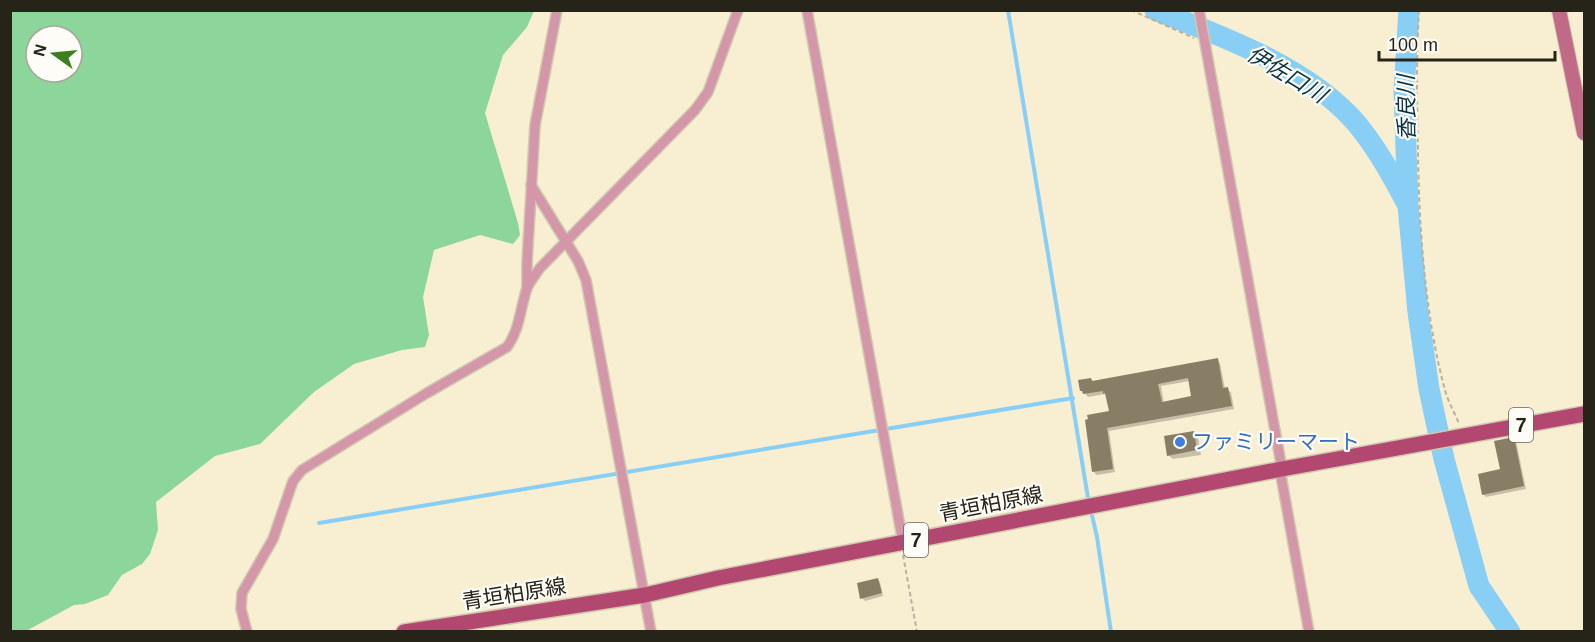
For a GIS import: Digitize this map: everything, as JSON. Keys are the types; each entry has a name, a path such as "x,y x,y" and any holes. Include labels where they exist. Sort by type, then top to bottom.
{"main road":[{"path":"1559,10 1584,133"},
{"name":"青垣柏原線","path":"404,632 645,595 718,578 1281,469 1584,414"}],"street":[{"path":"247,632 241,609 242,593 273,539 293,481 302,470 507,347 515,337 528,287 527,263 535,125 557,10"},
{"path":"528,287 540,268 694,110 708,92 738,10"},
{"path":"807,10 902,543"},
{"path":"1199,10 1309,632"},
{"path":"531,185 566,240 586,280 651,632"}],"path":[{"path":"1131,10 1204,42"},
{"path":"1419,10 1417,111 1422,245 1431,322 1445,391 1461,435"},
{"path":"902,543 916,632"}],"green space":[{"path":"10,11 534,11 527,27 503,55 485,113 518,223 520,235 513,244 480,235 434,250 423,297 429,335 425,347 402,350 354,364 314,392 260,444 215,456 156,502 158,530 150,554 142,564 122,575 108,595 85,604 74,605 26,631 10,631"}],"building":[{"path":"1218,358 1223,388 1228,387 1232,406 1107,428 1113,469 1092,472 1085,420 1088,419 1087,415 1109,411 1103,391 1083,394 1080,391 1078,380 1091,378 1092,381","holes":["1188,378 1191,396 1162,402 1158,384"]},
{"path":"1194,431 1197,450 1167,456 1164,436"},
{"path":"1514,437 1524,486 1482,495 1478,474 1500,469 1494,441"},
{"path":"878,578 882,593 860,599 857,583"}],"waterway":[{"path":"1008,10 1089,504"},
{"name":"伊佐口川","path":"1155,10 1264,56 1315,86 1338,104 1357,124 1384,162 1406,202"},
{"name":"香良川","path":"1409,10 1404,91 1408,206 1418,312 1429,389 1444,459 1479,586 1510,632"},
{"path":"319,523 1073,398"},
{"path":"1091,511 1111,632"}],"place":[{"name":"ファミリーマート","path":"1180,442"}]}
